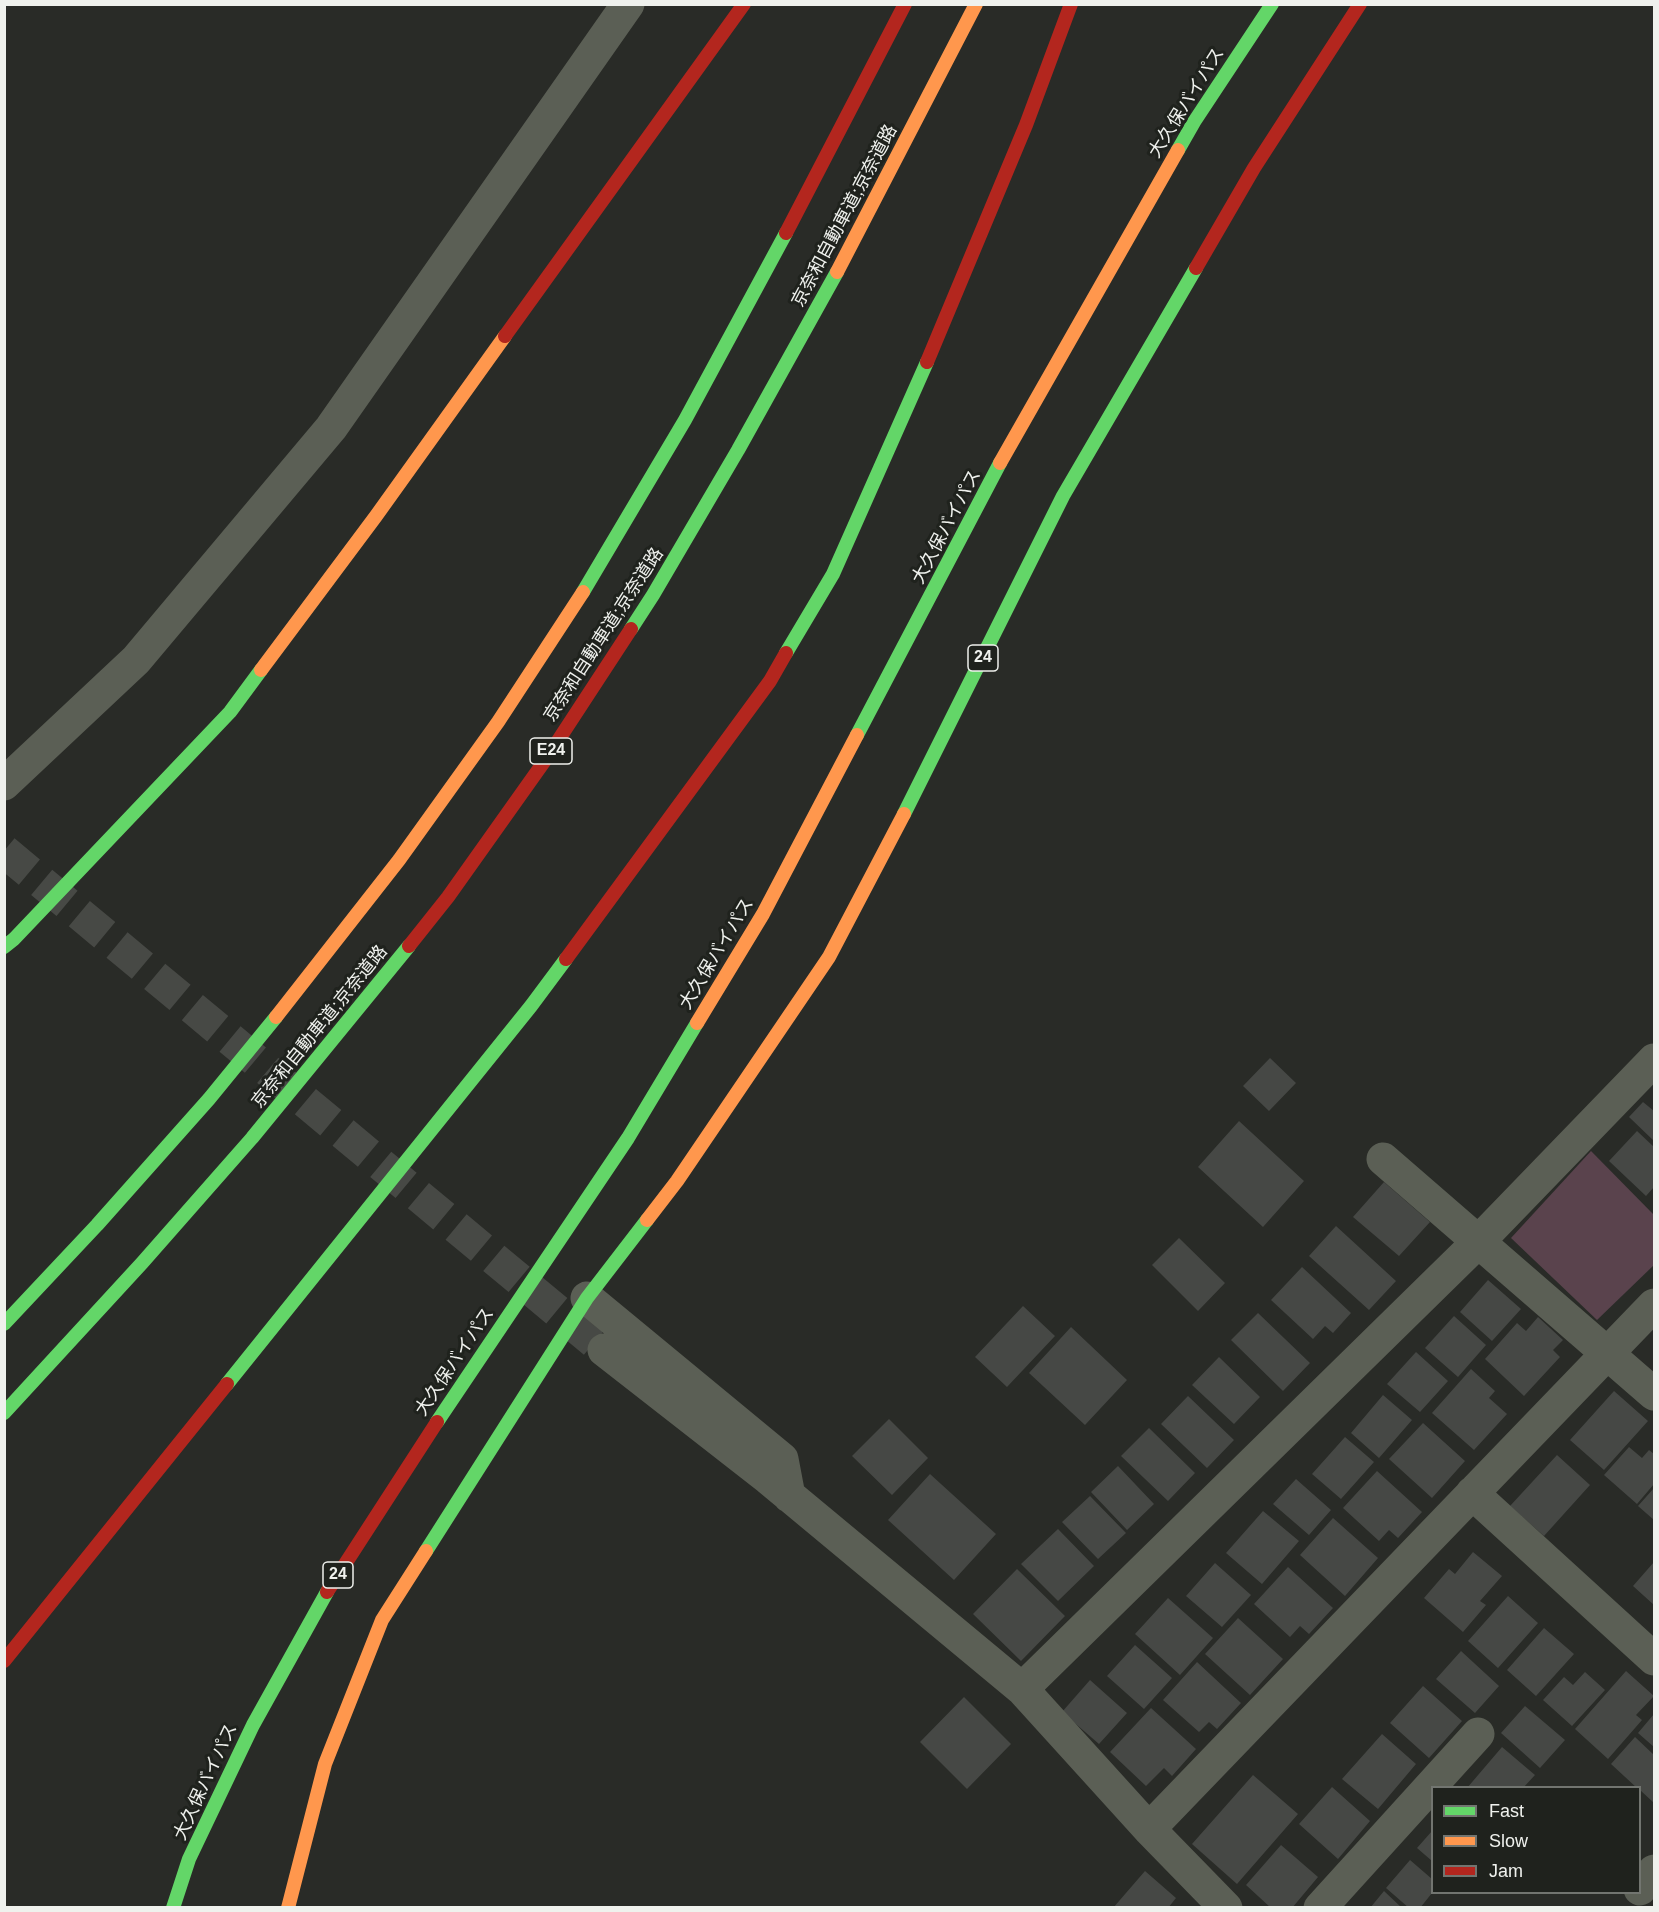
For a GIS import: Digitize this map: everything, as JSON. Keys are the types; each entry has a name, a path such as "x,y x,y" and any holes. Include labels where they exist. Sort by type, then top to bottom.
{"highway":[{"path":"4,947 230,712 376,516 744,4"},
{"path":"4,1324 201,1107 306,981 399,860 498,722 601,563 685,420 759,288 905,4"},
{"name":"京奈和自動車道;京奈道路","path":"4,1413 142,1263 252,1138 338,1035 448,897 546,759 653,595 738,450 814,316 976,4"},
{"path":"4,1661 531,1006 770,681 833,574 945,321 1026,125 1071,4"},
{"name":"大久保バイパス","path":"173,1908 189,1859 248,1735 322,1600 406,1468 628,1138 763,914 1002,460 1194,122 1272,4"},
{"name":"24","path":"288,1908 325,1764 382,1620 586,1298 677,1181 829,957 937,750 1063,496 1254,168 1360,4"}],"street":[{"path":"4,784 136,660 331,428 628,4"},
{"path":"1022,1689 1478,1242 1654,1059"},
{"path":"1383,1159 1654,1394"},
{"path":"586,1298 782,1459 789,1496"},
{"path":"1149,1829 1654,1305"},
{"path":"604,1350 789,1496 1022,1689 1149,1829 1226,1908"},
{"path":"1472,1493 1654,1659"},
{"path":"1320,1908 1478,1734"},
{"path":"1641,1888 1654,1871"},
{"path":"1624,1908 1635,1894"}],"shaded area":[{"path":"1591,1151 1654,1215 1654,1265 1597,1320 1511,1238"}],"building":[{"path":"1270,1058 1296,1083 1269,1111 1243,1086"},
{"path":"1643,1102 1654,1111 1654,1141 1629,1117"},
{"path":"1239,1121 1304,1181 1263,1227 1198,1167"},
{"path":"1637,1131 1654,1147 1654,1187 1646,1196 1609,1161"},
{"path":"1384,1182 1430,1222 1399,1256 1353,1217"},
{"path":"1336,1226 1396,1281 1369,1310 1309,1256"},
{"path":"1179,1238 1225,1283 1198,1311 1152,1265"},
{"path":"1302,1267 1351,1313 1333,1333 1325,1326 1313,1339 1271,1300"},
{"path":"1488,1280 1521,1309 1492,1341 1460,1312"},
{"path":"1023,1306 1055,1336 1007,1387 975,1357"},
{"path":"1258,1313 1310,1363 1283,1391 1231,1340"},
{"path":"1454,1316 1486,1345 1458,1377 1425,1348"},
{"path":"1538,1317 1563,1340 1553,1350 1560,1357 1524,1396 1485,1359 1517,1323 1526,1331"},
{"path":"1071,1327 1127,1380 1085,1425 1029,1373"},
{"path":"1416,1352 1448,1381 1420,1412 1387,1384"},
{"path":"1219,1357 1260,1397 1234,1424 1192,1385"},
{"path":"1471,1369 1495,1391 1489,1398 1507,1414 1474,1450 1432,1413"},
{"path":"1614,1391 1648,1421 1604,1470 1570,1440"},
{"path":"1383,1395 1412,1420 1379,1458 1351,1433"},
{"path":"1188,1396 1234,1440 1207,1468 1161,1424"},
{"path":"889,1419 928,1458 892,1495 852,1456"},
{"path":"1423,1423 1465,1461 1432,1498 1389,1459"},
{"path":"1149,1428 1195,1473 1168,1501 1121,1456"},
{"path":"1345,1437 1374,1462 1341,1499 1312,1474"},
{"path":"1629,1447 1642,1458 1649,1450 1654,1454 1654,1484 1637,1504 1604,1475"},
{"path":"1557,1455 1590,1485 1544,1536 1510,1506"},
{"path":"1118,1466 1154,1504 1127,1530 1091,1492"},
{"path":"1377,1471 1422,1512 1398,1538 1389,1530 1379,1541 1343,1508"},
{"path":"930,1474 996,1534 954,1580 888,1520"},
{"path":"1296,1479 1331,1510 1309,1535 1273,1504"},
{"path":"1654,1488 1654,1520 1638,1506"},
{"path":"1090,1496 1126,1533 1098,1559 1062,1522"},
{"path":"1263,1511 1299,1541 1262,1584 1226,1553"},
{"path":"1333,1518 1378,1558 1345,1596 1300,1555"},
{"path":"1058,1529 1094,1566 1058,1601 1021,1564"},
{"path":"1473,1552 1502,1576 1480,1601 1486,1605 1463,1632 1424,1598 1449,1569 1455,1574"},
{"path":"1654,1562 1654,1605 1633,1586"},
{"path":"1215,1563 1251,1595 1222,1627 1186,1596"},
{"path":"1288,1567 1333,1608 1309,1634 1300,1626 1290,1637 1254,1604"},
{"path":"1017,1569 1065,1616 1021,1661 973,1614"},
{"path":"1508,1596 1538,1623 1498,1668 1468,1641"},
{"path":"1168,1598 1213,1638 1180,1675 1135,1634"},
{"path":"1238,1618 1283,1659 1250,1695 1205,1654"},
{"path":"1544,1628 1574,1654 1536,1696 1507,1670"},
{"path":"1135,1645 1172,1678 1144,1709 1107,1676"},
{"path":"1461,1651 1499,1686 1475,1713 1436,1679"},
{"path":"1197,1662 1241,1703 1217,1729 1209,1722 1199,1732 1163,1700"},
{"path":"1626,1671 1654,1696 1636,1715 1642,1720 1608,1759 1575,1729"},
{"path":"1585,1672 1605,1690 1572,1726 1543,1700 1564,1677 1573,1685"},
{"path":"1090,1680 1127,1713 1099,1744 1062,1712"},
{"path":"1423,1686 1462,1721 1429,1758 1390,1723"},
{"path":"964,1697 1011,1744 967,1789 920,1742"},
{"path":"1525,1706 1565,1740 1540,1768 1501,1733"},
{"path":"1151,1708 1196,1749 1172,1776 1164,1768 1146,1786 1110,1752"},
{"path":"1654,1714 1654,1747 1638,1733"},
{"path":"1382,1734 1416,1764 1378,1809 1342,1779"},
{"path":"1635,1737 1654,1755 1654,1803 1641,1791 1641,1786 1635,1786 1611,1764"},
{"path":"1502,1747 1535,1775 1525,1786 1469,1786"},
{"path":"1253,1775 1298,1814 1237,1884 1192,1844"},
{"path":"1332,1787 1370,1821 1338,1859 1299,1824"},
{"path":"1431,1832 1431,1860 1417,1848"},
{"path":"1281,1845 1318,1877 1292,1908 1271,1908 1246,1885"},
{"path":"1410,1860 1431,1878 1431,1894 1420,1908 1409,1908 1386,1888"},
{"path":"1145,1871 1176,1898 1168,1908 1113,1908"},
{"path":"1384,1891 1402,1908 1370,1908"}],"tunnel":[{"path":"4,851 604,1350"}],"traffic: fast":[{"path":"1178,150 1272,4"},
{"path":"583,592 685,420 786,233"},
{"path":"904,814 1063,496 1196,268"},
{"path":"631,629 738,450 837,272"},
{"path":"786,653 833,574 927,362"},
{"path":"857,735 1000,463"},
{"path":"4,947 230,712 261,670"},
{"path":"4,1413 142,1263 252,1138 409,946"},
{"path":"227,1384 531,1006 566,959"},
{"path":"4,1324 97,1225 209,1099 276,1017"},
{"path":"437,1422 628,1138 697,1023"},
{"path":"426,1551 587,1298 647,1220"},
{"path":"173,1908 189,1859 253,1725 327,1592"}],"traffic: slow":[{"path":"837,272 976,4"},
{"path":"1000,463 1178,150"},
{"path":"261,670 376,516 505,336"},
{"path":"276,1017 399,860 498,722 583,592"},
{"path":"697,1023 763,914 857,735"},
{"path":"647,1220 677,1181 829,957 904,814"},
{"path":"288,1908 325,1764 382,1620 426,1551"}],"traffic: jam":[{"path":"505,336 744,4"},
{"path":"786,233 905,4"},
{"path":"927,362 1026,125 1071,4"},
{"path":"1196,268 1254,168 1360,4"},
{"path":"409,946 448,897 546,759 631,629"},
{"path":"566,959 770,681 786,653"},
{"path":"4,1661 227,1384"},
{"path":"327,1592 437,1422"}]}
